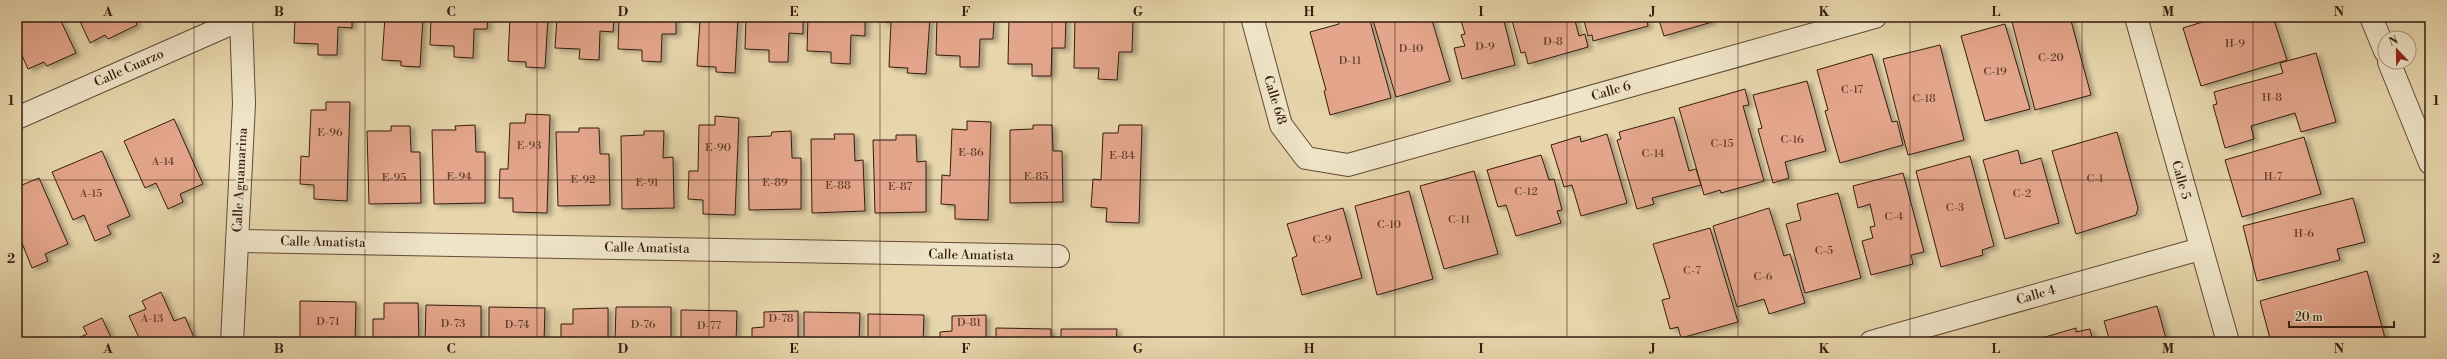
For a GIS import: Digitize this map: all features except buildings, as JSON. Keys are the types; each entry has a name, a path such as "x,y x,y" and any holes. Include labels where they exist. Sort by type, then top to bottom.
{"street":[{"name":"Calle 6/8","path":"1252,17 1281,125 1306,158 1348,165"},
{"name":"Calle 6","path":"1348,165 1875,17"},
{"name":"Calle 5","path":"2136,17 2200,249 2228,342"},
{"path":"2371,17 2377,32"},
{"name":"Calle Cuarzo","path":"17,118 242,18"},
{"name":"Calle Aguamarina","path":"232,342 244,104 242,18"},
{"path":"2392,70 2430,163"},
{"name":"Calle Amatista","path":"237,240 1058,256"},
{"name":"Calle 4","path":"1871,342 2200,249"}]}
